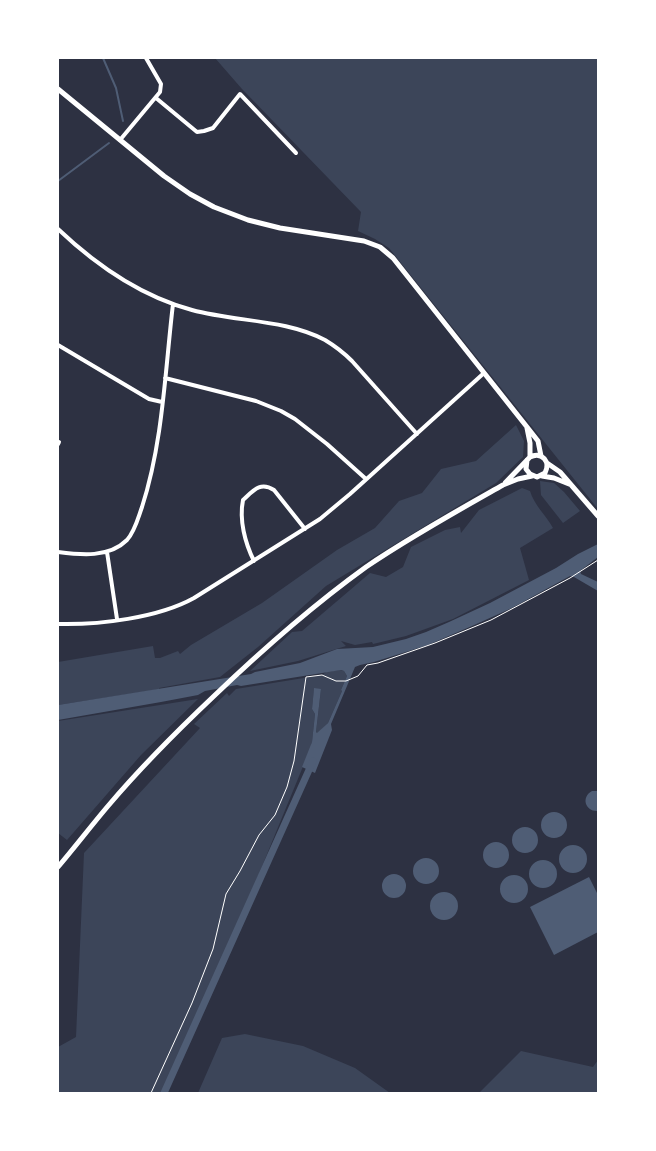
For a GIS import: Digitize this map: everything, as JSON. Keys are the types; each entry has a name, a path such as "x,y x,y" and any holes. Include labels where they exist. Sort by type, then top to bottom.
{"street":[{"path":"120,140 160,92 161,84 146,58"},
{"path":"58,89 164,176 203,202 228,213 269,226 364,241 380,247 393,258 527,427 538,442 541,456 547,463 560,472 598,516"},
{"path":"156,98 197,132 204,132 213,128 240,94 296,153"},
{"path":"58,229 78,248 104,269 138,288 173,304 214,316 298,329 327,341 352,361 416,434"},
{"path":"58,552 88,554 107,552 121,545 132,533 149,485 154,463 173,304"},
{"path":"58,345 149,399 162,402"},
{"path":"58,624 102,622 148,614 180,606 194,598 305,529 336,506 484,373"},
{"path":"164,378 256,401 281,411 295,419 327,444 366,479"},
{"path":"527,427 530,443 529,459 526,469 532,476"},
{"path":"503,485 529,459 536,455 541,456"},
{"path":"542,476 547,470 547,463"},
{"path":"58,867 107,807 155,754 252,659 313,607 367,567 412,537 503,485 518,479 532,476 542,476 554,478 572,485"},
{"path":"254,561 246,542 241,509 243,500 259,487 269,486 274,490 305,529"},
{"path":"107,552 117,619"}],"path":[{"path":"151,1093 192,1003 210,955 226,894 259,835 275,814 287,787 294,762 306,677 322,675 328,676 336,681 346,681 358,676 367,665 378,663 435,643 491,620 570,578 598,560"}],"shaded area":[{"path":"215,58 598,58 598,509 389,248 358,231 361,212 242,89"},
{"path":"516,425 524,441 523,457 496,483 326,586 258,647 220,677 149,691 58,705 58,662 153,646 155,658 160,658 178,651 180,654 191,645 262,603 337,550 375,528 399,501 422,493 441,469 476,461"},
{"path":"540,481 554,483 564,492 580,511 563,523 541,495"},
{"path":"522,488 530,491 534,501 553,528 520,548 529,580 453,619 406,636 373,644 372,642 355,645 341,641 346,646 298,661 250,671 292,632 302,631 370,573 386,577 403,567 411,547 445,530 460,527 461,533 479,510"},
{"path":"598,544 598,557 580,571 581,574 598,582 598,591 570,576 512,608 428,645 355,667 331,724 332,730 315,773 302,767 312,742 315,714 312,709 314,688 321,689 317,733 328,723 342,691 341,690 347,676 344,671 341,670 241,686 237,685 205,691 198,695 58,720 58,705 251,674 300,663 337,649 373,647 406,639 426,632 490,603"},
{"path":"340,670 344,671 347,676 341,690 342,691 328,723 317,734 321,689 314,689 312,709 315,714 311,747 242,915 161,1093 58,1093 58,1047 76,1037 84,853 200,728 194,724 227,693 229,696 236,689 322,675 326,672"},
{"path":"198,699 141,755 67,840 58,833 58,721"},
{"path":"592,791 598,791 598,811 590,809 586,803 586,797"},
{"path":"554,812 563,816 567,825 563,834 554,838 545,834 541,825 545,816"},
{"path":"525,827 534,831 538,840 534,849 525,853 516,849 512,840 516,831"},
{"path":"496,842 506,845 509,855 506,865 496,868 486,865 483,855 486,845"},
{"path":"573,845 583,849 587,859 583,869 573,873 563,869 559,859 563,849"},
{"path":"426,858 435,862 439,871 435,880 426,884 417,880 413,871 417,862"},
{"path":"543,860 553,864 557,874 553,884 543,888 533,884 529,874 533,864"},
{"path":"394,874 403,877 406,886 403,895 394,898 385,895 382,886 385,877"},
{"path":"514,875 524,879 528,889 524,899 514,903 504,899 500,889 504,879"},
{"path":"589,877 598,895 598,932 554,955 530,907"},
{"path":"444,892 454,896 458,906 454,916 444,920 434,916 430,906 434,896"},
{"path":"245,1034 303,1046 355,1068 390,1093 198,1093 222,1038"},
{"path":"521,1051 593,1067 598,1060 598,1093 479,1093"}],"waterway":[{"path":"103,58 116,88 123,121"},
{"path":"58,181 109,143"},
{"path":"164,1093 313,761"}]}
